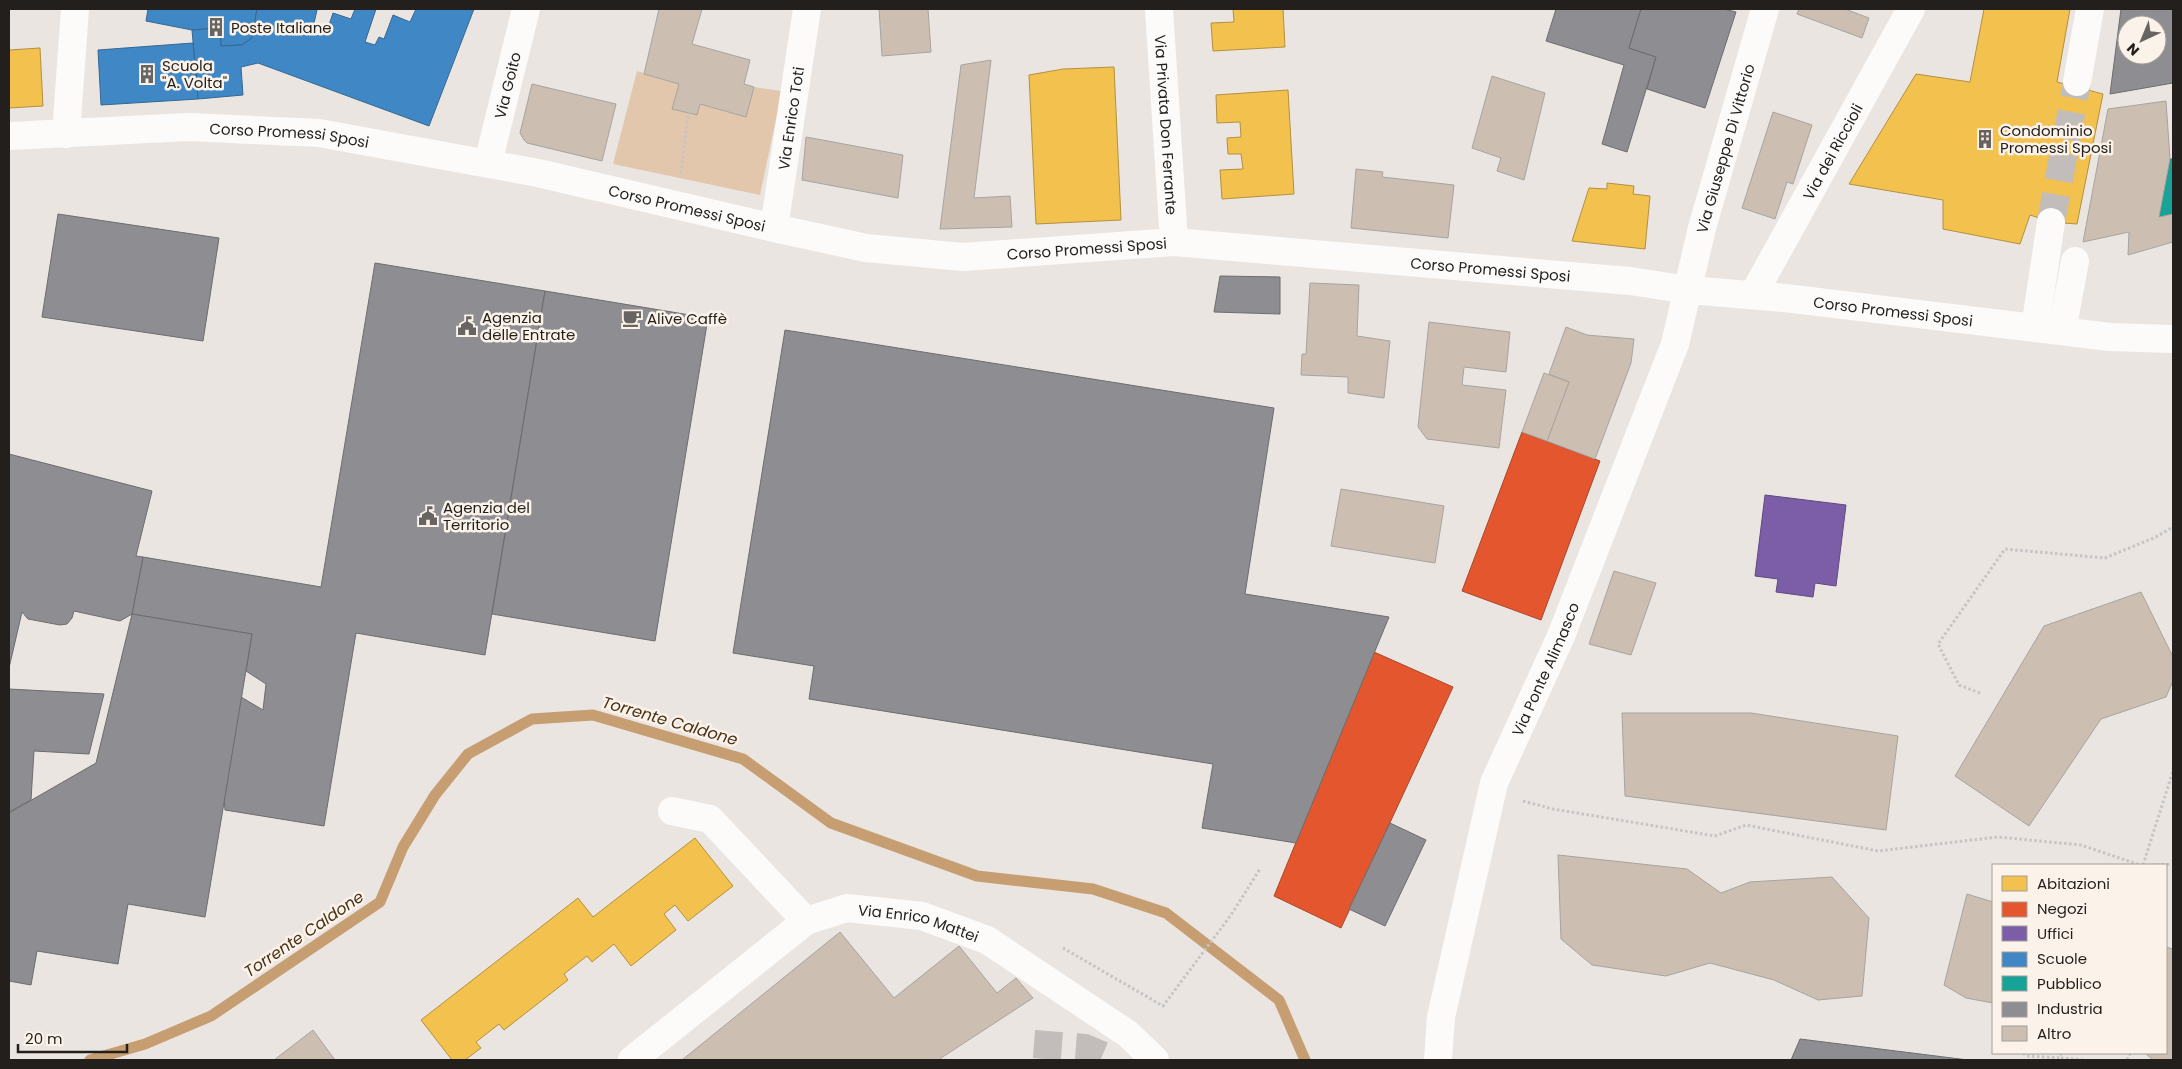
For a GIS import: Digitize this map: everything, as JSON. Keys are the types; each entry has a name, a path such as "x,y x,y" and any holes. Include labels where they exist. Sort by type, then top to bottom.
{"street":[{"path":"66,134 75,9"},
{"name":"Via Goito","path":"488,163 526,9"},
{"name":"Via Enrico Toti","path":"774,228 807,9"},
{"name":"Via Privata Don Ferrante","path":"1159,9 1174,242"},
{"name":"Via Giuseppe Di Vittorio","path":"1689,290 1702,228 1765,9"},
{"name":"Via dei Riccioli","path":"1753,295 1910,9"},
{"path":"2077,82 2090,9"},
{"name":"Corso Promessi Sposi","path":"9,136 188,128 320,133 538,173 866,248 963,257 1174,242 1630,281 1689,290 1753,295 2110,337 2173,339"},
{"path":"2048,330 2051,222"},
{"path":"2048,330 2074,261"},
{"name":"Via Ponte Alimasco","path":"1438,1060 1441,1017 1494,783 1562,636 1675,344 1689,290"},
{"path":"672,811 710,819 806,922"},
{"name":"Via Enrico Mattei","path":"632,1060 806,922 847,908 922,916 987,940 1128,1034 1155,1060"}],"path":[{"path":"681,178 688,113"},
{"path":"1980,694 1959,686 1938,644 2005,549 2105,558 2156,537 2173,527"},
{"path":"2142,864 2173,771"},
{"path":"1492,794 1553,809 1715,836 1746,825 1878,851 1998,837 2081,845 2139,864"},
{"path":"1163,1006 1231,915 1260,869"},
{"path":"2024,1054 2027,1056 2082,1060"}],"shaded area":[{"path":"637,71 679,84 673,109 696,115 700,104 746,117 754,87 782,91 760,195 613,164"}],"building: Abitazioni":[{"path":"1233,9 1283,9 1285,47 1213,51 1211,23 1234,22"},
{"name":"Condominio Promessi Sposi","path":"1984,9 2070,9 2057,82 2103,94 2077,224 2051,222 2030,215 2020,244 1943,229 1943,200 1849,184 1916,74 1970,82"},
{"path":"40,48 43,106 9,108 9,50"},
{"path":"1114,67 1121,220 1036,224 1029,75 1063,69"},
{"path":"1288,90 1294,194 1222,199 1220,170 1243,169 1241,154 1228,154 1227,138 1241,137 1240,122 1217,123 1216,95"},
{"path":"1607,183 1634,186 1633,194 1650,196 1645,249 1572,241 1589,188 1607,189"},
{"path":"695,838 733,886 688,921 675,905 664,914 676,930 631,966 614,944 592,962 587,956 564,974 568,980 504,1030 499,1024 476,1042 481,1048 465,1060 452,1060 421,1020 578,898 593,917"}],"building: Negozi":[{"path":"1522,432 1600,461 1541,620 1462,591"},
{"path":"1374,652 1453,687 1341,928 1274,896"}],"building: Uffici":[{"path":"1765,495 1846,505 1836,586 1815,583 1813,597 1776,592 1778,579 1755,576"}],"building: Scuole":[{"name":"Poste Italiane","path":"148,9 257,9 252,38 242,45 221,46 220,28 192,30 146,21"},
{"path":"257,9 314,9 317,10 314,23 328,28 333,13 351,19 355,9 376,9 365,42 375,45 379,37 384,39 393,15 410,22 416,9 474,9 429,126 258,63 241,67 243,95 198,99 192,30 220,28 221,46 242,45 252,38"},
{"name":"Scuola \"A. Volta\"","path":"193,43 198,99 101,105 98,50"}],"building: Pubblico":[{"path":"2170,159 2173,159 2173,214 2159,217"}],"building: Industria":[{"path":"1556,9 1641,9 1629,48 1656,57 1627,152 1602,144 1624,65 1546,41"},
{"path":"1641,9 1724,9 1736,12 1705,108 1647,89 1656,57 1629,48"},
{"path":"2121,9 2173,9 2173,83 2110,94 2117,40 2117,65 2167,65 2167,15 2120,15"},
{"path":"58,214 219,238 203,341 42,317"},
{"path":"375,263 545,291 485,655 356,633 324,826 225,810 224,800 241,697 263,710 266,684 246,671 252,634 132,614 143,557 321,587"},
{"path":"1220,276 1280,277 1280,314 1214,312"},
{"path":"545,291 708,318 655,641 492,614"},
{"path":"785,330 1274,408 1245,594 1389,617 1296,843 1202,828 1213,764 809,699 814,666 733,653"},
{"path":"9,454 152,491 136,556 143,557 132,614 120,621 74,611 72,618 67,624 60,625 28,619 22,612 9,668"},
{"path":"132,614 252,634 205,917 128,904 118,964 37,951 31,985 9,981 9,813 96,763"},
{"path":"9,689 104,694 89,754 34,751 31,800 9,812"},
{"path":"1390,823 1426,840 1385,926 1349,909"},
{"path":"1800,1039 1968,1060 1791,1060"}],"building: Altro":[{"path":"659,9 702,9 692,44 750,60 744,84 754,87 746,117 700,104 697,115 672,109 679,84 644,74"},
{"path":"879,9 928,9 931,52 882,56"},
{"path":"1799,9 1845,9 1869,18 1862,38 1797,14"},
{"path":"991,60 974,198 1010,196 1012,227 940,229 961,65"},
{"path":"1492,76 1545,93 1524,180 1497,171 1501,158 1472,148"},
{"path":"532,84 616,104 602,161 527,143 524,140 520,133"},
{"path":"2166,101 2170,159 2159,217 2173,214 2173,242 2128,255 2129,232 2083,242 2108,109"},
{"path":"1773,112 1812,125 1793,184 1787,182 1775,219 1742,208"},
{"path":"806,137 903,155 898,198 802,180"},
{"path":"1356,169 1383,172 1382,177 1454,185 1448,238 1351,228"},
{"path":"1310,283 1359,285 1357,336 1390,341 1384,398 1348,393 1348,377 1301,375 1302,354 1306,354"},
{"path":"1429,322 1510,332 1506,372 1464,367 1462,385 1506,390 1499,448 1427,439 1418,427"},
{"path":"1566,327 1587,335 1634,339 1631,363 1595,459 1547,441 1569,382 1549,374"},
{"path":"1544,373 1569,382 1547,441 1522,432"},
{"path":"1341,489 1444,506 1435,563 1331,546"},
{"path":"1614,571 1656,583 1631,655 1589,644"},
{"path":"2141,592 2173,657 2173,681 2166,697 2101,719 2029,826 1955,776 2044,626"},
{"path":"1622,713 1751,713 1898,736 1886,830 1625,796"},
{"path":"1558,855 1687,869 1721,893 1750,882 1832,877 1869,918 1862,996 1818,1000 1774,980 1710,963 1666,976 1592,965 1561,939"},
{"path":"1967,894 1992,902 1992,1003 1966,998 1944,985"},
{"path":"840,932 894,998 959,946 997,993 1016,978 1033,998 938,1060 682,1060"},
{"path":"2167,947 2173,949 2173,1060 2153,1060 2146,1054 2167,1054"},
{"path":"313,1030 335,1060 274,1060"}],"waterway":[{"name":"Torrente Caldone","path":"90,1060 145,1044 211,1016 380,902 403,847 435,795 468,754 532,719 593,715 743,759 831,823 977,876 1093,889 1166,913 1279,1000 1305,1060"}],"tunnel":[{"path":"2051,222 2077,82"},
{"path":"1034,1044 1085,1048 1113,1060"}],"place":[{"name":"Poste Italiane","path":"216,27"},
{"name":"Scuola \"A. Volta\"","path":"147,74"},
{"name":"Condominio Promessi Sposi","path":"1985,139"},
{"name":"Alive Caffè","path":"632,318"},
{"name":"Agenzia delle Entrate","path":"467,326"},
{"name":"Agenzia del Territorio","path":"428,516"}]}
